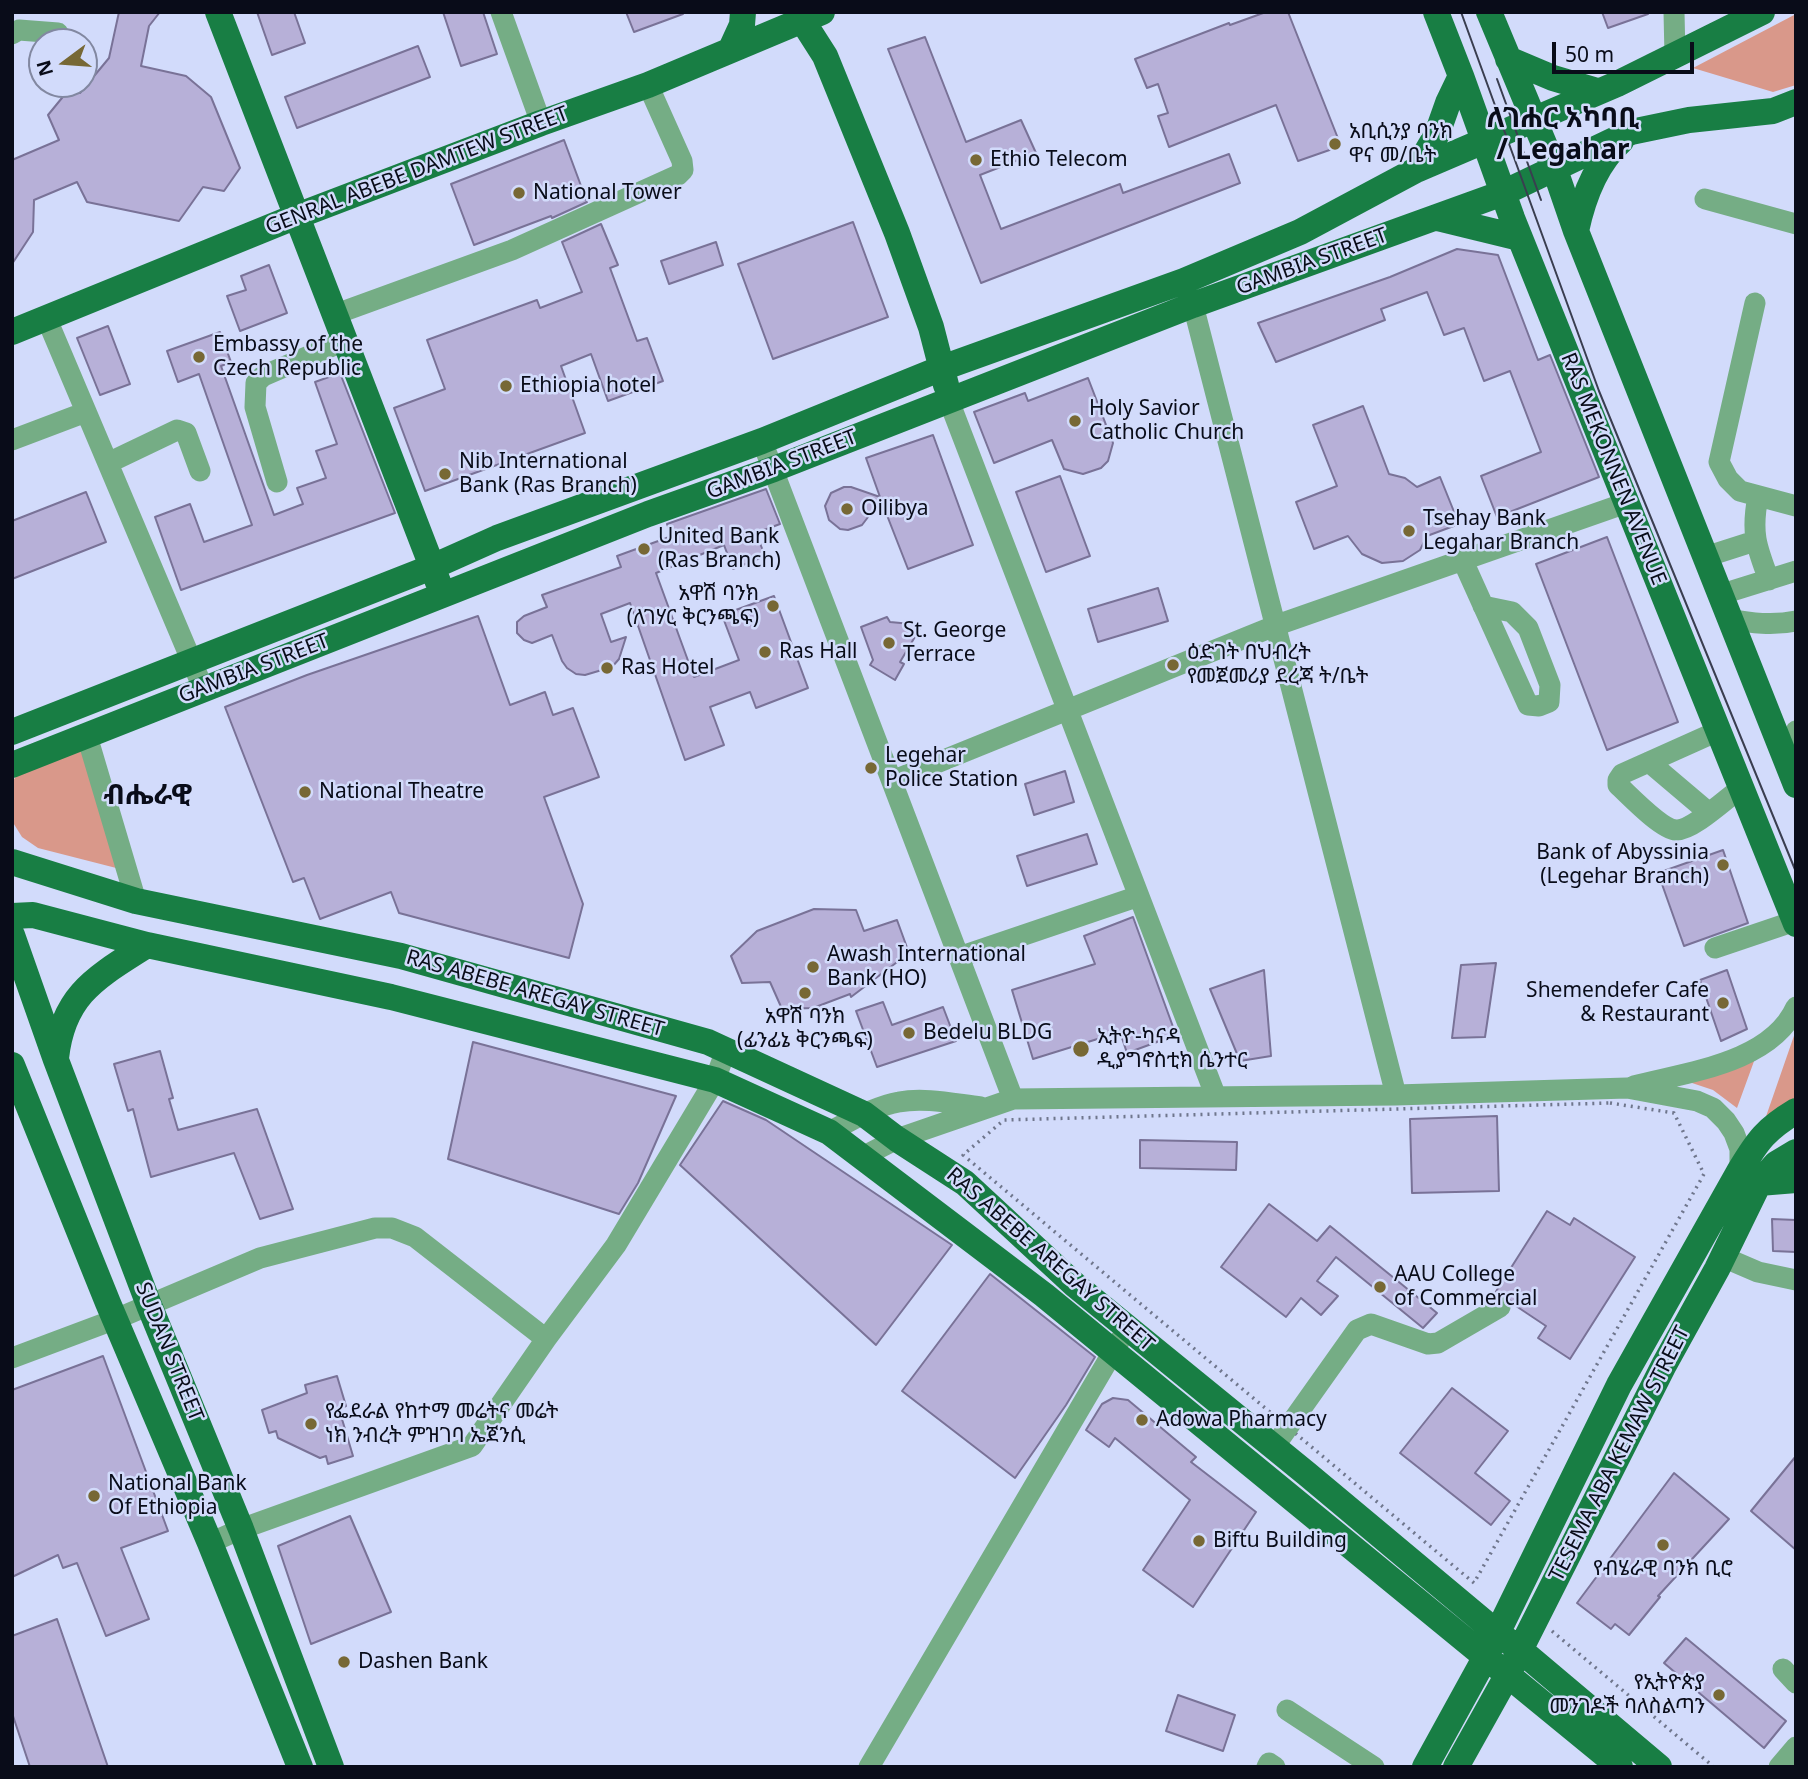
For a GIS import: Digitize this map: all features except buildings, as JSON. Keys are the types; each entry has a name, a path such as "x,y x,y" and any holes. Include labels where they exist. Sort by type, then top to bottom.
{"main road":[{"path":"218,12 444,596"},
{"path":"732,49 743,12"},
{"name":"RAS MEKONNEN AVENUE","path":"1436,12 1520,238 1795,922"},
{"path":"1489,12 1555,170 1576,231 1791,773"},
{"path":"1703,43 1727,12"},
{"name":"GAMBIA STREET","path":"12,732 432,567 496,538 762,440 942,368 1184,281 1300,232 1416,170 1675,56 1762,12"},
{"path":"812,14 825,56 897,233 931,327 949,401"},
{"name":"GENRAL ABEBE DAMTEW STREET","path":"12,332 297,216 541,122 648,85 812,14"},
{"path":"1508,59 1553,78 1597,91"},
{"path":"1416,170 1437,134 1461,76"},
{"name":"GAMBIA STREET","path":"12,765 648,514 774,469 1193,305 1387,233 1503,194 1631,132 1689,120 1773,111 1796,102"},
{"path":"1576,231 1582,203 1609,152 1631,132"},
{"path":"1438,218 1520,238"},
{"name":"RAS ABEBE AREGAY STREET","path":"12,862 136,901 401,956 708,1042 864,1114 965,1183 1075,1285 1127,1328 1281,1437 1496,1632 1659,1767"},
{"name":"RAS ABEBE AREGAY STREET","path":"12,916 33,915 146,945 391,997 715,1080 830,1132 1044,1295 1620,1767"},
{"name":"SUDAN STREET","path":"12,935 56,1060 149,1305 242,1530 331,1767"},
{"path":"56,1060 59,1032 72,1005 91,983 146,945"},
{"path":"391,997 401,956"},
{"name":"SUDAN STREET","path":"14,1070 300,1767"},
{"path":"1796,1111 1758,1140 1750,1177 1796,1180"},
{"name":"TESEMA ABA KEMAW STREET","path":"1424,1767 1485,1658 1619,1385 1750,1177 1796,1152"},
{"name":"TESEMA ABA KEMAW STREET","path":"1456,1767 1508,1674 1664,1365 1723,1257 1750,1177"}],"street":[{"path":"502,12 541,122"},
{"path":"1674,12 1675,56"},
{"path":"336,314 512,250 678,175 683,170 682,161 648,85"},
{"path":"1705,199 1796,224"},
{"path":"1755,303 1719,462 1728,479 1740,491 1796,506"},
{"path":"1193,305 1396,1095"},
{"path":"46,317 203,688"},
{"path":"276,482 255,407 256,383 264,376 346,340"},
{"path":"949,401 1216,1097"},
{"path":"12,440 86,412"},
{"path":"108,463 177,430 186,433 201,471"},
{"path":"762,440 1013,1098"},
{"path":"1758,496 1754,519 1755,541 1769,580"},
{"path":"892,781 1277,625 1626,503"},
{"path":"1704,558 1755,541"},
{"path":"1463,561 1483,606"},
{"path":"1724,607 1769,580 1796,570"},
{"path":"1724,607 1757,624 1796,621"},
{"path":"1718,731 1622,774 1618,785 1666,827 1677,830 1690,826 1741,788"},
{"path":"1791,773 1796,731"},
{"path":"87,736 136,901"},
{"path":"1649,762 1708,812"},
{"path":"959,957 1139,896"},
{"path":"1715,948 1795,922"},
{"path":"1627,1088 1737,1058 1766,1043 1782,1029 1796,1007"},
{"path":"210,1543 472,1446 546,1339 616,1245 715,1080 726,1050"},
{"path":"862,1157 897,1139 1013,1098 1396,1095 1627,1088 1697,1101 1713,1108 1734,1133 1750,1177"},
{"path":"830,1132 864,1114 900,1102 933,1102 986,1108"},
{"path":"12,1358 116,1319 260,1258 375,1228 392,1228 415,1237 546,1339"},
{"path":"1723,1257 1758,1272 1796,1280"},
{"path":"1281,1437 1357,1330 1371,1324 1429,1344 1438,1343 1500,1307"},
{"path":"869,1767 1127,1328"},
{"path":"1287,1710 1374,1767"},
{"path":"1779,1767 1796,1747"},
{"path":"1267,1767 1269,1763 1275,1767"}],"path":[{"path":"1610,1103 1674,1113 1704,1174 1474,1583 1281,1437 963,1155 1004,1120 1610,1103"},
{"path":"1548,1629 1714,1767"}],"shaded area":[{"path":"1796,14 1796,85 1773,92 1693,68"},
{"path":"86,745 124,870 38,848 22,837 12,821 12,783 16,776"},
{"path":"1796,1030 1796,1099 1762,1128"},
{"path":"1757,1053 1737,1108 1713,1090 1686,1081"}],"tram line":[{"path":"1461,12 1599,391 1796,872"},
{"path":"1497,79 1541,200"}],"place":[{"name":"አቢሲንያ ባንክ ዋና መ/ቤት","path":"1335,144"},
{"name":"Ethio Telecom","path":"976,160"},
{"name":"National Tower","path":"519,193"},
{"name":"Embassy of the Czech Republic","path":"199,357"},
{"name":"Ethiopia hotel","path":"506,386"},
{"name":"Holy Savior Catholic Church","path":"1075,421"},
{"name":"Nib International Bank (Ras Branch)","path":"445,474"},
{"name":"Oilibya","path":"847,509"},
{"name":"Tsehay Bank Legahar Branch","path":"1409,531"},
{"name":"United Bank (Ras Branch)","path":"644,549"},
{"name":"አዋሽ ባንክ (ለገሃር ቅርንጫፍ)","path":"773,606"},
{"name":"St. George Terrace","path":"889,643"},
{"name":"Ras Hall","path":"765,652"},
{"name":"ዕድገት በህብረት የመጀመሪያ ደረጃ ት/ቤት","path":"1173,665"},
{"name":"Ras Hotel","path":"607,668"},
{"name":"Legehar Police Station","path":"871,768"},
{"name":"National Theatre","path":"305,792"},
{"name":"Bank of Abyssinia (Legehar Branch)","path":"1723,865"},
{"name":"Awash International Bank (HO)","path":"813,967"},
{"name":"አዋሽ ባንክ (ፊንፊኔ ቅርንጫፍ)","path":"805,993"},
{"name":"Shemendefer Cafe & Restaurant","path":"1723,1003"},
{"name":"Bedelu BLDG","path":"909,1033"},
{"name":"ኢትዮ-ካናዳ ዲያግኖስቲክ ሴንተር","path":"1081,1049"},
{"name":"AAU College of Commercial","path":"1380,1287"},
{"name":"Adowa Pharmacy","path":"1142,1420"},
{"name":"የፌደራል የከተማ መሬትና መሬት ነክ ንብረት ምዝገባ ኤጀንሲ","path":"311,1424"},
{"name":"National Bank Of Ethiopia","path":"94,1496"},
{"name":"Biftu Building","path":"1199,1541"},
{"name":"የብሄራዊ ባንክ ቢሮ","path":"1663,1545"},
{"name":"Dashen Bank","path":"344,1662"},
{"name":"የኢትዮጵያ መንገዶች ባለስልጣን","path":"1719,1695"}],"district":[{"name":"ለገሐር አካባቢ / Legahar","path":"1563,135"},
{"name":"ብሔራዊ","path":"148,796"}]}
